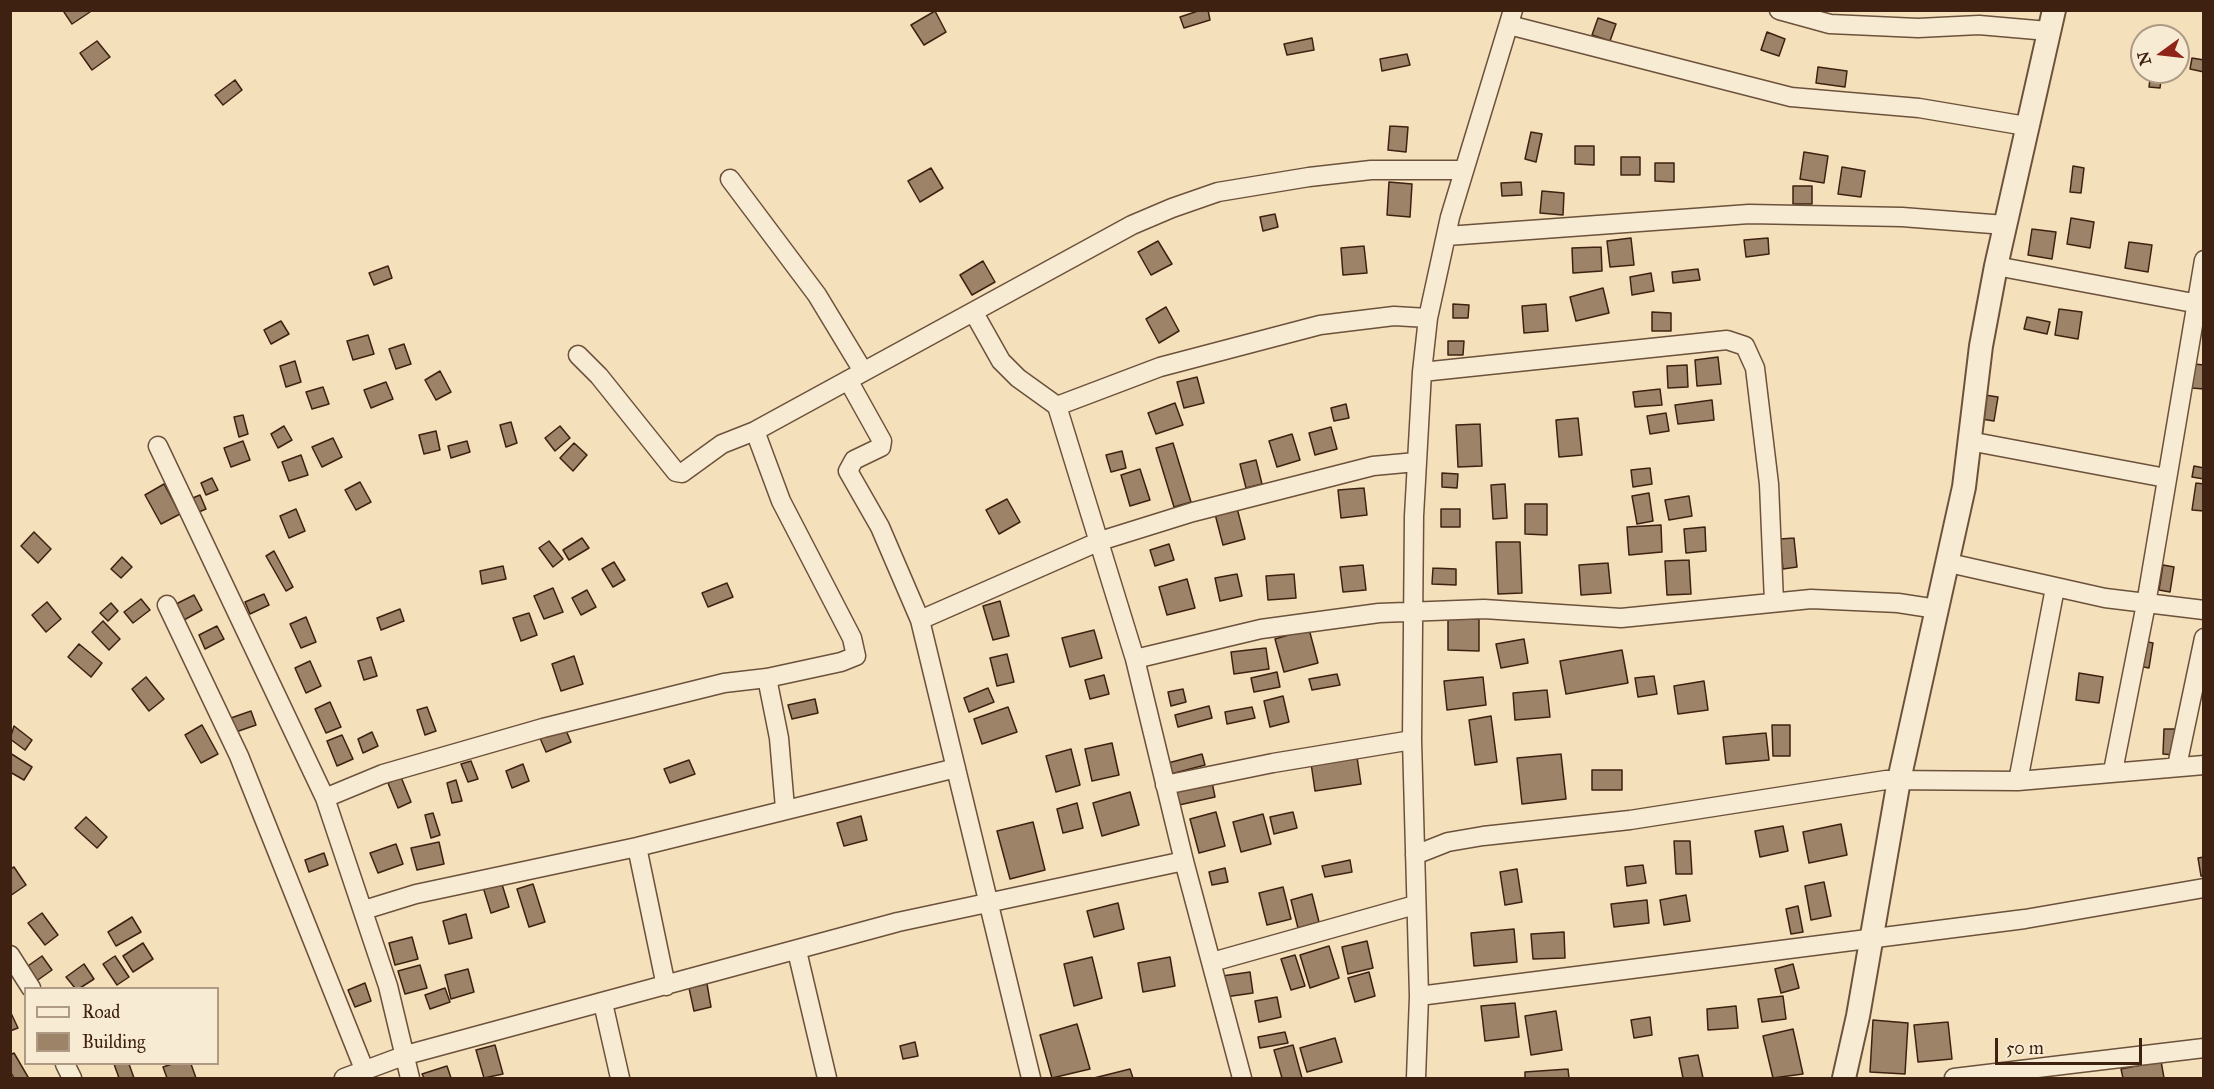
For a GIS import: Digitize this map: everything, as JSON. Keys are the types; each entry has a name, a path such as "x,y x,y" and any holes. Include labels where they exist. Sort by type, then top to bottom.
{"street":[{"path":"1779,10 1799,18 1852,26 1918,28 2051,21 1996,266 1981,346 1964,487 1949,563 1899,780 1844,1078"},
{"path":"1416,1078 1419,996 1412,740 1416,462 1422,372 1428,318 1447,236 1464,170 1511,18 1791,97 1918,108 2026,126"},
{"path":"578,355 599,376 676,472 685,471 722,444 755,431 1132,225 1218,192 1262,183 1371,170 1464,170"},
{"path":"730,179 817,296 855,375 882,441 880,447 854,460 848,471 879,527 920,620 1031,1078"},
{"path":"1447,236 1749,214 1902,217 2005,225"},
{"path":"2113,771 2200,305 2204,260"},
{"path":"1996,266 2200,305"},
{"path":"974,313 1001,361 1018,378 1058,406 1134,659 1184,861 1242,1078"},
{"path":"1058,406 1160,367 1320,325 1394,316 1428,318"},
{"path":"1422,372 1727,340 1745,346 1755,368 1768,473 1774,602"},
{"path":"325,798 383,774 543,728 724,683 767,678 850,660 855,656 856,648 794,529 755,431"},
{"path":"1969,441 2166,478"},
{"path":"158,446 325,798 388,986 410,1078"},
{"path":"920,620 1100,541 1193,512 1373,466 1416,462"},
{"path":"1949,563 2055,588 2146,604 2204,610"},
{"path":"2018,781 2055,588"},
{"path":"1134,659 1192,643 1261,629 1337,617 1414,611 1484,609 1621,618 1672,615 1774,602 1847,600 1898,603 1937,609"},
{"path":"167,605 239,756 364,1069"},
{"path":"2176,766 2204,638"},
{"path":"767,678 779,738 785,808"},
{"path":"1165,785 1273,763 1412,740"},
{"path":"1415,855 1448,842 1483,836 1630,820 1876,782 1899,780 2018,781 2113,771 2204,765"},
{"path":"364,910 416,894 637,847 785,808 956,768"},
{"path":"637,847 666,986"},
{"path":"344,1078 406,1055 898,922 1184,861"},
{"path":"1419,996 1680,964 1872,936 2025,919 2204,888"},
{"path":"1212,963 1415,905"},
{"path":"797,951 827,1078"},
{"path":"10,955 30,987"},
{"path":"603,1003 620,1078"},
{"path":"1954,1078 2023,1074 2204,1048"}],"building":[{"path":"89,10 90,12 72,24 64,12"},
{"path":"1208,10 1210,20 1184,28 1180,17"},
{"path":"935,11 946,32 924,45 911,25"},
{"path":"1598,18 1616,24 1610,41 1592,35"},
{"path":"1767,32 1785,39 1779,56 1761,50"},
{"path":"1312,38 1314,50 1287,55 1284,44"},
{"path":"97,41 110,57 92,70 80,53"},
{"path":"1407,54 1410,65 1382,71 1380,59"},
{"path":"2192,58 2204,60 2204,72 2190,69"},
{"path":"1818,67 1847,71 1845,87 1816,83"},
{"path":"235,80 242,90 223,105 215,95"},
{"path":"2149,84 2160,84 2160,88 2149,87"},
{"path":"1390,126 1408,127 1406,152 1388,150"},
{"path":"1531,132 1542,134 1536,162 1525,159"},
{"path":"1575,146 1594,146 1594,165 1575,164"},
{"path":"1804,152 1828,156 1824,183 1800,179"},
{"path":"1621,157 1640,157 1640,175 1621,175"},
{"path":"1655,163 1674,163 1674,182 1655,181"},
{"path":"2073,166 2084,168 2081,193 2070,192"},
{"path":"1842,167 1865,171 1861,197 1838,194"},
{"path":"931,168 943,188 920,202 908,181"},
{"path":"1389,182 1412,184 1410,217 1387,215"},
{"path":"1521,182 1522,195 1502,196 1501,183"},
{"path":"1793,186 1812,186 1812,204 1793,204"},
{"path":"1542,191 1564,193 1563,215 1540,213"},
{"path":"1275,214 1278,227 1263,231 1260,217"},
{"path":"2071,218 2094,222 2090,248 2067,244"},
{"path":"2032,229 2056,232 2052,259 2028,255"},
{"path":"1631,238 1634,265 1610,267 1607,241"},
{"path":"1768,238 1769,254 1746,257 1744,240"},
{"path":"1158,241 1172,264 1151,275 1138,252"},
{"path":"2129,242 2152,245 2148,272 2125,268"},
{"path":"1364,246 1367,273 1343,275 1341,248"},
{"path":"1601,247 1602,271 1573,273 1572,248"},
{"path":"983,261 995,282 972,295 960,275"},
{"path":"388,266 392,278 374,285 369,273"},
{"path":"1698,269 1700,280 1673,283 1672,272"},
{"path":"1651,273 1654,291 1632,295 1630,277"},
{"path":"1603,288 1609,313 1576,321 1570,297"},
{"path":"1453,304 1469,305 1468,318 1453,318"},
{"path":"1546,304 1548,331 1524,333 1522,306"},
{"path":"1166,307 1179,331 1159,343 1146,319"},
{"path":"2059,309 2082,312 2078,339 2055,335"},
{"path":"1652,312 1671,313 1671,331 1652,331"},
{"path":"2027,317 2050,322 2047,334 2024,329"},
{"path":"281,321 289,334 271,344 264,330"},
{"path":"368,335 374,354 353,360 347,341"},
{"path":"1448,341 1464,341 1463,355 1448,355"},
{"path":"404,344 411,364 396,369 389,349"},
{"path":"1718,357 1721,384 1697,386 1695,360"},
{"path":"295,361 301,382 286,387 280,366"},
{"path":"2194,364 2204,365 2204,389 2192,388"},
{"path":"1687,365 1688,387 1668,388 1667,366"},
{"path":"440,371 451,392 436,400 425,380"},
{"path":"1197,377 1204,403 1184,408 1177,382"},
{"path":"386,382 393,399 371,408 364,390"},
{"path":"323,387 329,404 312,409 306,392"},
{"path":"1660,389 1662,405 1635,407 1633,392"},
{"path":"1985,395 1998,397 1994,421 1981,419"},
{"path":"1712,400 1714,420 1678,424 1675,405"},
{"path":"1175,403 1183,425 1156,434 1148,413"},
{"path":"1346,404 1349,418 1334,421 1331,408"},
{"path":"1666,413 1669,431 1650,434 1647,416"},
{"path":"243,415 248,434 239,437 234,417"},
{"path":"1578,418 1582,455 1559,457 1556,420"},
{"path":"511,422 517,443 506,447 500,425"},
{"path":"1480,424 1482,466 1458,467 1456,425"},
{"path":"284,426 292,440 278,448 271,434"},
{"path":"560,426 570,438 555,451 545,438"},
{"path":"1331,427 1337,449 1315,455 1309,433"},
{"path":"436,431 440,450 424,454 419,435"},
{"path":"1292,434 1300,460 1277,467 1269,441"},
{"path":"333,438 342,457 322,467 312,447"},
{"path":"243,441 250,460 231,467 224,448"},
{"path":"467,441 470,452 451,458 448,446"},
{"path":"574,443 587,455 573,471 560,458"},
{"path":"1173,443 1191,502 1174,507 1156,448"},
{"path":"1122,451 1126,468 1111,472 1106,455"},
{"path":"301,455 308,475 289,481 282,462"},
{"path":"1256,460 1262,484 1246,488 1240,464"},
{"path":"2194,466 2204,468 2204,479 2192,477"},
{"path":"1650,468 1652,484 1633,487 1631,470"},
{"path":"1140,469 1150,500 1130,506 1121,475"},
{"path":"1442,473 1458,474 1457,488 1442,487"},
{"path":"212,478 218,490 206,495 201,483"},
{"path":"360,482 371,502 356,510 345,490"},
{"path":"2196,483 2204,484 2204,511 2192,510"},
{"path":"164,484 180,514 161,524 145,495"},
{"path":"1505,484 1507,518 1493,519 1491,485"},
{"path":"1364,488 1367,515 1341,518 1338,490"},
{"path":"1649,493 1653,521 1637,524 1632,496"},
{"path":"200,495 206,509 194,514 188,500"},
{"path":"1689,496 1692,516 1669,520 1665,500"},
{"path":"1007,499 1020,522 999,534 986,510"},
{"path":"1525,504 1547,504 1547,535 1525,534"},
{"path":"1237,508 1245,539 1223,545 1215,514"},
{"path":"296,509 305,531 289,538 280,516"},
{"path":"1441,509 1460,509 1460,527 1441,527"},
{"path":"1661,525 1662,552 1629,555 1627,527"},
{"path":"1705,527 1706,551 1686,553 1684,529"},
{"path":"34,532 51,549 38,563 21,546"},
{"path":"582,538 589,548 569,560 563,550"},
{"path":"1794,538 1797,567 1783,569 1780,539"},
{"path":"549,541 563,559 553,567 539,548"},
{"path":"1496,542 1520,542 1522,593 1498,594"},
{"path":"1169,544 1174,560 1155,566 1150,550"},
{"path":"274,551 293,587 286,591 266,556"},
{"path":"122,557 132,567 121,578 111,569"},
{"path":"1689,560 1691,594 1667,595 1665,561"},
{"path":"614,562 625,580 613,587 602,569"},
{"path":"1608,563 1611,593 1581,595 1579,565"},
{"path":"1363,565 1366,590 1343,592 1340,567"},
{"path":"2163,565 2174,567 2170,592 2159,590"},
{"path":"503,566 506,579 482,584 480,571"},
{"path":"1433,568 1456,569 1456,585 1432,584"},
{"path":"1237,574 1242,596 1220,601 1215,578"},
{"path":"1294,574 1296,598 1268,600 1266,576"},
{"path":"1187,579 1195,608 1167,615 1159,587"},
{"path":"727,583 733,597 708,607 702,593"},
{"path":"553,588 563,612 544,619 534,596"},
{"path":"587,590 596,607 581,615 572,598"},
{"path":"264,594 269,605 250,614 245,602"},
{"path":"194,595 202,610 184,620 176,604"},
{"path":"141,599 150,610 133,623 124,612"},
{"path":"1000,601 1009,636 993,640 983,606"},
{"path":"47,602 61,619 46,632 32,615"},
{"path":"111,603 118,611 108,621 100,613"},
{"path":"400,609 404,621 381,630 377,618"},
{"path":"529,613 537,635 521,641 513,618"},
{"path":"306,617 316,642 301,648 290,624"},
{"path":"1448,619 1479,619 1479,651 1448,650"},
{"path":"103,621 120,639 109,650 92,632"},
{"path":"217,626 224,639 205,649 199,635"},
{"path":"1309,629 1318,663 1284,672 1275,639"},
{"path":"1094,630 1102,658 1070,667 1062,638"},
{"path":"1524,639 1528,663 1501,668 1496,644"},
{"path":"2143,641 2153,643 2149,668 2138,666"},
{"path":"79,644 102,663 91,677 68,657"},
{"path":"1266,648 1269,669 1234,674 1231,652"},
{"path":"1622,650 1628,683 1566,694 1560,661"},
{"path":"1007,654 1014,682 997,686 990,658"},
{"path":"574,656 583,684 561,691 552,664"},
{"path":"371,657 377,676 364,680 358,661"},
{"path":"310,661 321,686 306,693 295,668"},
{"path":"1277,672 1280,687 1254,692 1251,678"},
{"path":"2079,673 2103,677 2099,703 2076,700"},
{"path":"1337,674 1340,685 1312,690 1309,679"},
{"path":"1104,675 1109,694 1090,699 1085,680"},
{"path":"1654,676 1657,694 1638,697 1635,678"},
{"path":"146,677 164,699 149,711 132,689"},
{"path":"1483,677 1486,705 1447,710 1444,681"},
{"path":"1704,681 1708,710 1678,714 1674,686"},
{"path":"988,688 994,702 969,712 964,698"},
{"path":"1183,689 1186,702 1171,706 1168,692"},
{"path":"1547,690 1550,717 1515,720 1513,693"},
{"path":"1283,696 1289,722 1270,727 1264,701"},
{"path":"815,699 818,713 792,719 788,705"},
{"path":"330,702 341,727 326,733 315,709"},
{"path":"1209,706 1212,718 1178,727 1175,715"},
{"path":"427,707 436,731 425,735 417,710"},
{"path":"1008,707 1017,732 982,744 974,719"},
{"path":"1252,707 1255,718 1227,724 1225,712"},
{"path":"251,711 256,725 233,733 228,719"},
{"path":"1491,716 1497,762 1475,765 1469,720"},
{"path":"202,725 218,754 201,763 185,735"},
{"path":"1772,725 1790,725 1790,756 1773,756"},
{"path":"14,726 32,740 25,750 10,739"},
{"path":"565,728 571,742 546,752 540,738"},
{"path":"2164,729 2175,729 2174,755 2163,754"},
{"path":"372,732 378,746 363,753 358,739"},
{"path":"1766,733 1769,760 1726,764 1723,737"},
{"path":"342,735 353,759 337,766 327,741"},
{"path":"1112,743 1119,775 1092,781 1085,749"},
{"path":"1071,749 1080,785 1056,792 1046,756"},
{"path":"10,753 32,767 24,780 10,772"},
{"path":"1202,754 1205,765 1171,774 1168,763"},
{"path":"1561,754 1566,799 1522,804 1517,758"},
{"path":"1357,757 1361,784 1315,791 1311,763"},
{"path":"689,760 695,774 670,783 664,769"},
{"path":"471,761 478,779 468,782 461,764"},
{"path":"523,764 529,781 512,788 506,771"},
{"path":"1592,770 1622,770 1622,790 1592,790"},
{"path":"401,777 411,802 398,808 388,783"},
{"path":"456,780 462,801 452,803 447,783"},
{"path":"1212,782 1215,797 1179,805 1176,790"},
{"path":"1130,792 1139,825 1102,836 1093,803"},
{"path":"1077,803 1083,828 1063,833 1057,809"},
{"path":"1216,812 1225,846 1199,853 1190,819"},
{"path":"1293,812 1297,828 1274,834 1270,817"},
{"path":"433,813 440,835 431,838 425,815"},
{"path":"1263,814 1271,844 1241,852 1233,822"},
{"path":"861,816 867,840 844,846 837,823"},
{"path":"86,817 107,837 97,848 75,828"},
{"path":"1033,822 1045,870 1010,879 997,831"},
{"path":"1841,824 1847,855 1809,863 1803,832"},
{"path":"1783,826 1788,851 1760,857 1755,831"},
{"path":"1674,841 1690,841 1692,874 1676,874"},
{"path":"439,842 444,864 417,870 411,848"},
{"path":"396,844 403,864 378,873 370,853"},
{"path":"324,853 328,865 309,872 305,860"},
{"path":"2204,857 2204,875 2201,876 2198,858"},
{"path":"1350,860 1352,872 1325,877 1322,866"},
{"path":"1643,865 1646,883 1627,886 1625,867"},
{"path":"14,867 26,885 10,896 10,869"},
{"path":"1225,868 1228,882 1212,885 1209,872"},
{"path":"1517,869 1522,902 1505,905 1500,872"},
{"path":"501,881 509,907 491,913 483,887"},
{"path":"1824,882 1831,916 1811,920 1805,886"},
{"path":"533,884 545,922 529,927 517,889"},
{"path":"1283,887 1291,919 1267,925 1259,893"},
{"path":"1312,894 1319,922 1298,928 1291,900"},
{"path":"1686,895 1690,921 1664,925 1660,900"},
{"path":"1647,900 1649,923 1614,927 1611,904"},
{"path":"1118,903 1124,929 1094,937 1087,911"},
{"path":"1798,906 1803,932 1791,934 1786,909"},
{"path":"42,913 58,935 45,945 28,923"},
{"path":"466,914 472,938 449,944 443,921"},
{"path":"132,917 141,932 116,946 108,932"},
{"path":"1514,929 1517,962 1474,966 1471,933"},
{"path":"1564,932 1565,958 1533,959 1531,934"},
{"path":"412,937 418,959 395,965 389,943"},
{"path":"1367,941 1373,968 1348,974 1342,947"},
{"path":"143,943 153,959 133,972 123,956"},
{"path":"1329,946 1339,978 1310,988 1300,955"},
{"path":"1295,955 1305,986 1291,990 1281,959"},
{"path":"42,956 52,970 35,982 25,968"},
{"path":"115,956 129,977 117,985 103,964"},
{"path":"1092,957 1102,998 1074,1006 1064,964"},
{"path":"1170,957 1175,986 1143,992 1138,963"},
{"path":"84,964 94,979 82,987 74,987 66,977"},
{"path":"1793,964 1799,988 1781,993 1775,969"},
{"path":"420,965 427,988 405,994 398,971"},
{"path":"468,969 474,992 451,999 445,975"},
{"path":"1250,972 1253,993 1225,997 1222,976"},
{"path":"1369,972 1375,996 1355,1002 1348,978"},
{"path":"365,983 371,1001 355,1007 348,990"},
{"path":"707,984 711,1007 694,1011 689,988"},
{"path":"445,988 450,1002 430,1009 425,995"},
{"path":"1783,996 1786,1019 1762,1022 1758,999"},
{"path":"1277,997 1281,1017 1259,1022 1255,1001"},
{"path":"1515,1003 1519,1037 1485,1041 1481,1006"},
{"path":"1736,1006 1738,1028 1708,1030 1707,1009"},
{"path":"10,1011 18,1028 10,1031"},
{"path":"1556,1011 1562,1050 1531,1055 1525,1016"},
{"path":"1650,1017 1652,1035 1634,1038 1631,1020"},
{"path":"1873,1020 1908,1023 1905,1074 1870,1072"},
{"path":"1948,1022 1952,1059 1918,1062 1914,1025"},
{"path":"1077,1024 1090,1069 1052,1078 1040,1035"},
{"path":"1793,1029 1803,1074 1773,1078 1763,1036"},
{"path":"1285,1032 1288,1043 1260,1048 1258,1037"},
{"path":"1335,1038 1342,1062 1307,1072 1300,1048"},
{"path":"915,1042 918,1056 903,1059 900,1046"},
{"path":"495,1045 503,1074 484,1078 476,1050"},
{"path":"1293,1045 1302,1078 1282,1078 1274,1050"},
{"path":"14,1053 28,1077 14,1078 10,1071 10,1055"},
{"path":"1698,1055 1703,1078 1683,1078 1679,1058"},
{"path":"2161,1061 2164,1078 2123,1078 2121,1069"},
{"path":"114,1065 129,1065 134,1078 119,1078"},
{"path":"191,1065 196,1078 167,1078 163,1067"},
{"path":"447,1066 451,1078 424,1078 422,1074"},
{"path":"1130,1069 1133,1078 1094,1078"},
{"path":"1568,1069 1569,1078 1525,1078 1525,1072"}]}
